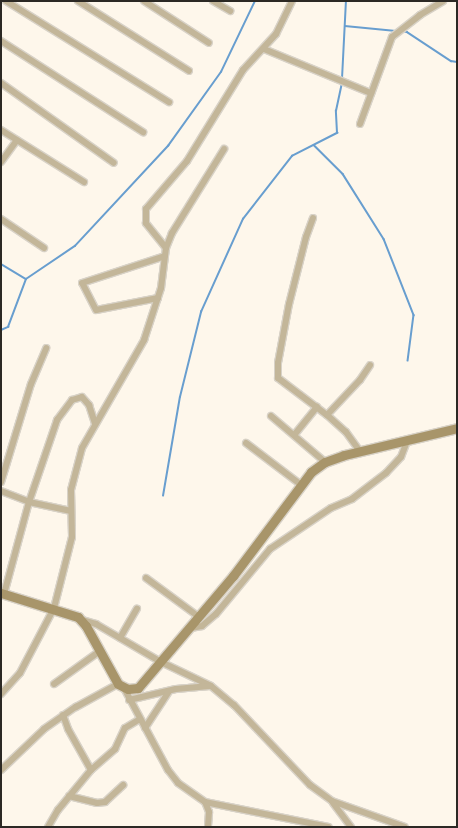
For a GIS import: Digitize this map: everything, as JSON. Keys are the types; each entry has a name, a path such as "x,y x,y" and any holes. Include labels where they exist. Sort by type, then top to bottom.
{"street":[{"path":"6,1 169,102"},
{"path":"78,1 190,72"},
{"path":"144,1 209,43"},
{"path":"213,1 230,11"},
{"path":"166,248 146,223 146,209 187,161 243,70 264,49 276,34 292,1"},
{"path":"360,124 392,37 420,15 443,1"},
{"path":"1,41 143,132"},
{"path":"264,49 371,93"},
{"path":"1,83 114,163"},
{"path":"1,130 84,182"},
{"path":"1,162 17,140"},
{"path":"1,694 20,673 54,608 72,537 71,490 82,448 144,340 158,298 166,248 179,221 224,149"},
{"path":"314,218 296,272 278,373 282,382 317,407 346,432 360,451"},
{"path":"1,219 44,248"},
{"path":"158,298 96,310 82,283 165,256"},
{"path":"1,482 31,384 46,348"},
{"path":"327,415 360,380 370,365"},
{"path":"95,424 89,404 82,397 76,397 65,408 52,431 29,502 3,594 54,608 82,620 96,624 161,662 211,686 234,705 310,785 332,801 352,827"},
{"path":"295,434 317,407"},
{"path":"271,416 295,434 325,462"},
{"path":"1,770 28,743 63,715 121,686 138,688 191,628 300,484 311,472 325,462 360,451 457,428"},
{"path":"191,628 202,626 216,614 270,549 331,508 352,499 386,473 401,457 408,439"},
{"path":"246,442 300,484"},
{"path":"1,491 29,502 71,511"},
{"path":"146,578 199,617"},
{"path":"120,638 137,609"},
{"path":"82,620 178,783 205,802 329,827"},
{"path":"54,684 100,651"},
{"path":"129,700 168,693 185,688 211,686"},
{"path":"145,728 168,693"},
{"path":"63,715 91,770"},
{"path":"48,827 69,796 91,770 115,749 125,728 140,719"},
{"path":"69,796 97,803 105,802 123,785"},
{"path":"332,801 405,827"},
{"path":"205,802 209,812 208,827"}],"waterway":[{"path":"1,330 8,327 26,279 75,246 168,146 221,72 255,1"},
{"path":"342,79 346,1"},
{"path":"345,26 396,31"},
{"path":"402,31 407,32 451,61 457,62"},
{"path":"163,496 180,397 201,312 243,219 292,156 337,133 336,111 342,83"},
{"path":"314,145 343,174 384,239 414,315 408,361"},
{"path":"1,264 26,279"}]}
